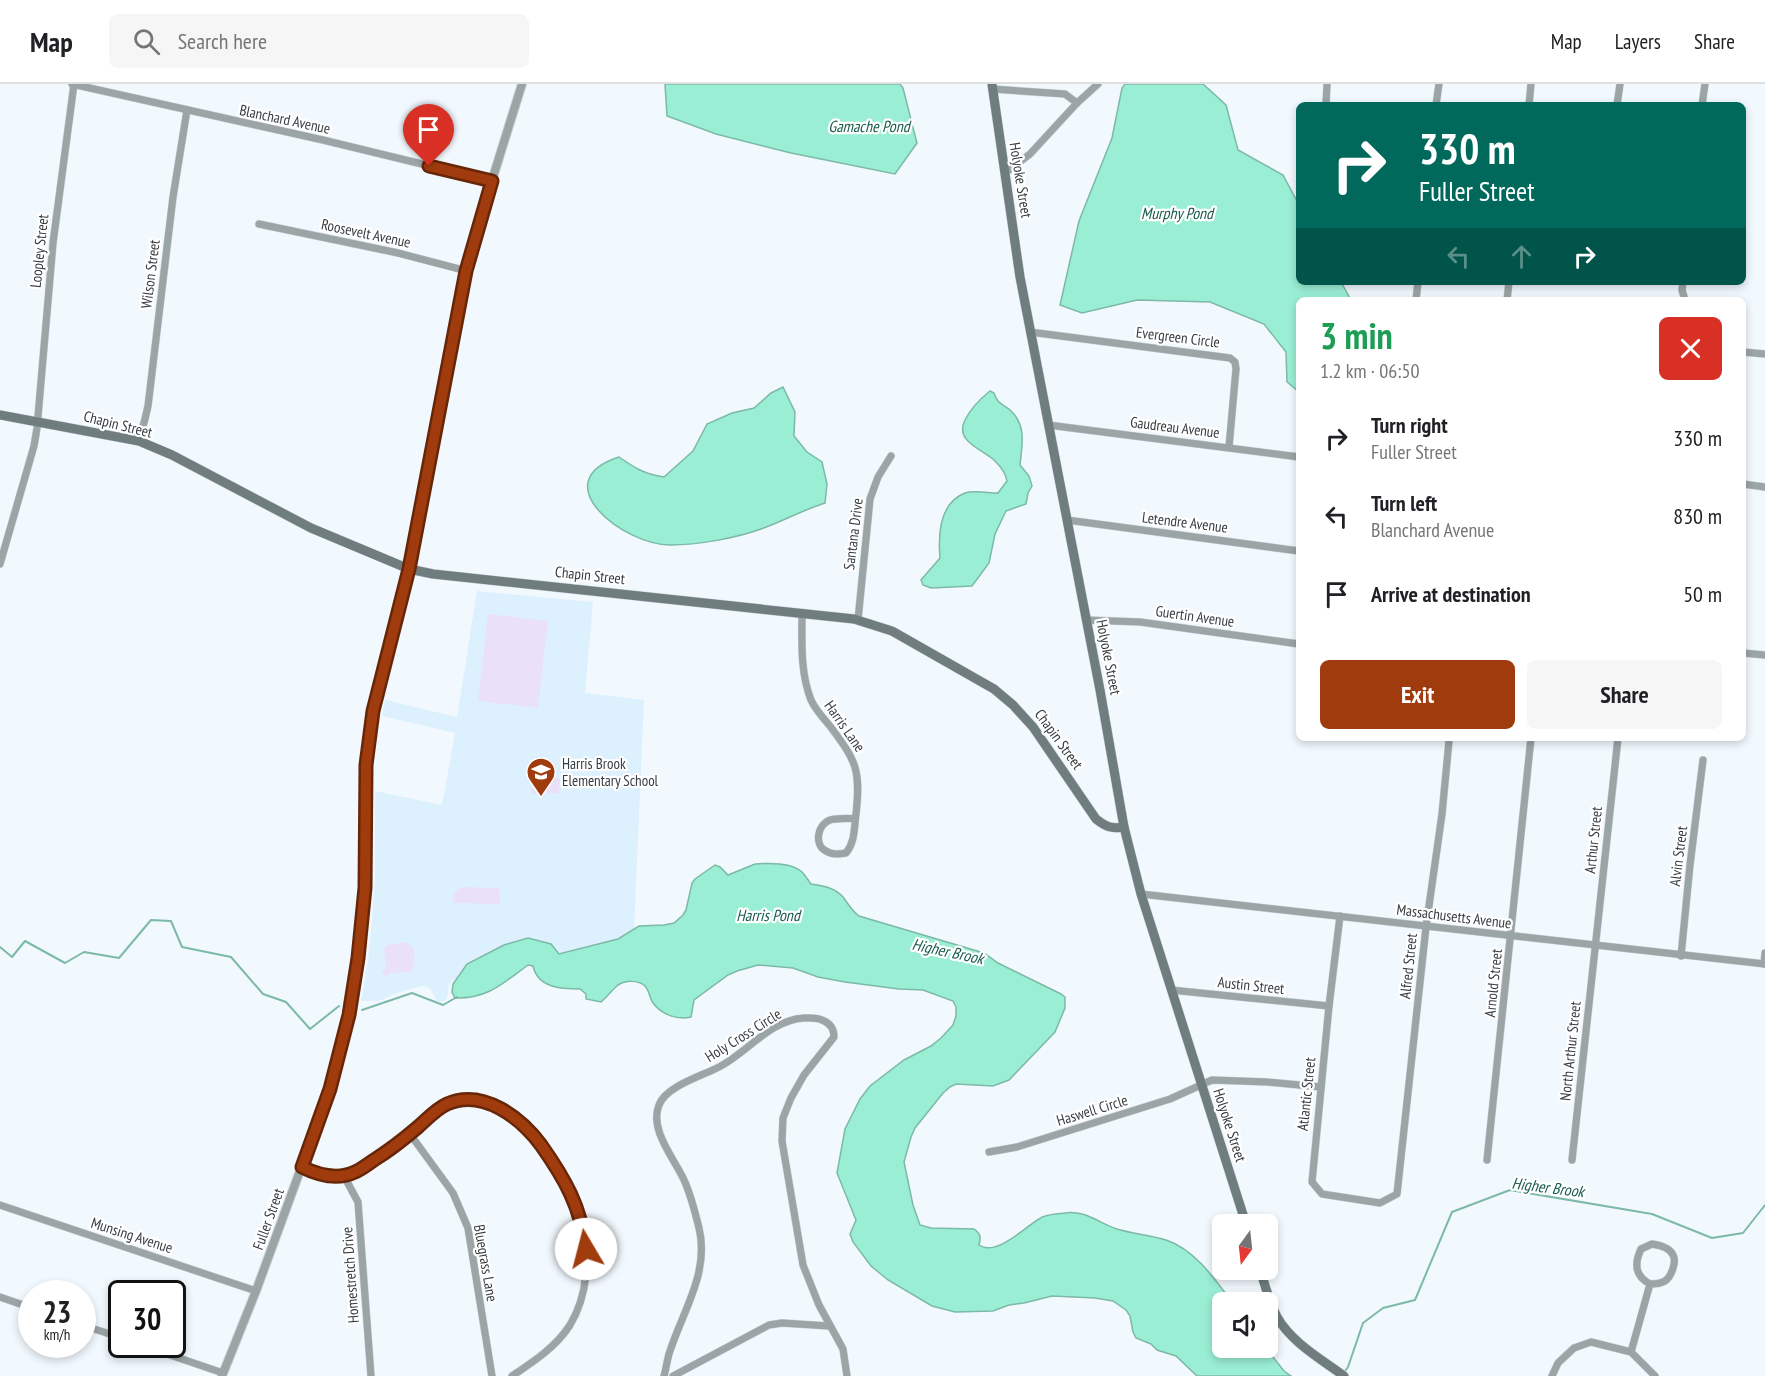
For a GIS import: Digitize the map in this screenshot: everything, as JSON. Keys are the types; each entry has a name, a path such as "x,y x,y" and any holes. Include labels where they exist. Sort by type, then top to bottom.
{"main road":[{"name":"Holyoke Street","path":"992,86 1030,332 1124,827 1141,894 1243,1214"},
{"name":"Chapin Street","path":"0,415 139,441 172,455 311,528 409,569 433,574 858,620 892,631 994,689 1013,705 1033,727 1096,819 1106,826 1124,827"},
{"path":"1263,1280 1270,1303 1284,1328 1305,1348 1340,1373"}],"street":[{"name":"Blanchard Avenue","path":"73,84 323,140 492,181"},
{"name":"Loopley Street","path":"0,564 35,442 53,243 73,84"},
{"name":"Fuller Street","path":"222,1375 256,1291 330,1089 350,1009 365,888 365,780 370,729 409,569 466,271 522,84"},
{"path":"1005,174 1030,154 1077,103 1098,84"},
{"path":"1326,102 1327,84"},
{"path":"1436,102 1439,84"},
{"path":"1529,102 1531,84"},
{"path":"1617,102 1620,84"},
{"path":"1702,102 1705,84"},
{"path":"992,86 1065,94 1077,103"},
{"name":"Wilson Street","path":"139,441 147,412 173,197 187,110"},
{"name":"Roosevelt Avenue","path":"259,224 398,253 466,271"},
{"name":"Evergreen Circle","path":"1030,332 1230,358 1235,362 1236,369 1229,447"},
{"path":"1746,352 1765,354"},
{"name":"Gaudreau Avenue","path":"1048,425 1296,456"},
{"name":"Santana Drive","path":"858,620 870,499 878,477 891,456"},
{"path":"1746,484 1765,487"},
{"name":"Letendre Avenue","path":"1067,520 1296,551"},
{"name":"Harris Lane","path":"802,613 802,655 812,703 849,751 855,764 859,789 853,844 846,853 833,854 824,851 819,844 819,834 823,825 831,820 855,818"},
{"name":"Guertin Avenue","path":"1086,620 1140,622 1296,644"},
{"path":"1746,653 1765,655"},
{"name":"Alfred Street","path":"1397,1194 1449,741"},
{"name":"Arnold Street","path":"1487,1160 1531,741"},
{"name":"Arthur Street","path":"1595,945 1618,741"},
{"name":"Alvin Street","path":"1681,956 1703,760"},
{"name":"Massachusetts Avenue","path":"1141,894 1764,964"},
{"name":"Atlantic Street","path":"1340,916 1311,1182 1322,1194 1380,1203 1397,1194"},
{"name":"North Arthur Street","path":"1572,1160 1595,945"},
{"path":"1764,964 1765,953"},
{"name":"Austin Street","path":"1171,990 1329,1006"},
{"name":"Holy Cross Circle","path":"664,1376 669,1355 699,1273 702,1248 688,1189 658,1126 659,1105 670,1090 720,1066 782,1023 801,1018 823,1020 830,1026 834,1035 804,1075 791,1098 783,1118 783,1153 803,1264 829,1326 843,1349 847,1376"},
{"name":"Haswell Circle","path":"989,1152 1017,1147 1159,1103 1212,1080 1321,1087"},
{"path":"302,1167 327,1175 344,1176 356,1172 387,1152 446,1104 470,1100 490,1104 512,1115 528,1129 557,1170 577,1208 583,1226 587,1262 585,1283 572,1322 537,1360 512,1376"},
{"name":"Bluegrass Lane","path":"410,1134 453,1193 468,1228 492,1376"},
{"name":"Homestretch Drive","path":"344,1176 358,1202 371,1376"},
{"name":"Munsing Avenue","path":"0,1205 256,1291"},
{"path":"1652,1244 1668,1249 1674,1258 1672,1270 1666,1280 1650,1284 1639,1276 1636,1263 1641,1249 1652,1244"},
{"path":"1631,1352 1650,1284"},
{"path":"0,1297 18,1303"},
{"path":"673,1376 769,1325 782,1323 829,1326"},
{"path":"1552,1376 1558,1363 1574,1348 1591,1342 1631,1352 1655,1376"},
{"path":"176,1358 222,1375"}],"shaded area":[{"name":"Harris Brook Elementary School","path":"477,591 593,602 585,693 644,700 634,932 566,961 548,946 453,980 449,985 447,999 444,1001 437,1002 430,988 422,986 379,1001 361,1001 368,961 375,880 375,791 442,805 455,733 382,716 385,700 457,717"},
{"path":"488,614 548,621 538,708 478,701"},
{"path":"535,773 560,779 559,793 531,794"},
{"path":"461,887 499,888 500,904 454,903 454,894"},
{"path":"405,942 413,947 415,960 411,972 390,973 386,977 382,972 386,968 384,949 387,945"}],"water":[{"name":"Gamache Pond","path":"665,84 900,84 917,143 895,174 791,153 716,134 667,116"},
{"name":"Murphy Pond","path":"1125,84 1203,84 1226,105 1238,150 1283,175 1296,199 1296,285 1343,285 1349,297 1296,297 1296,390 1287,382 1286,352 1264,324 1210,302 1137,300 1082,313 1060,305 1079,221 1112,138 1122,88"},
{"path":"783,387 795,412 794,436 807,452 822,462 827,484 825,503 740,535 705,542 671,545 652,543 614,524 599,511 589,496 588,481 597,468 619,457 640,470 664,477 693,451 707,424 732,413 754,408 771,393"},
{"path":"990,391 1019,422 1022,436 1020,465 1029,476 1032,486 1026,504 1006,511 995,534 989,563 972,586 931,588 923,585 921,580 940,558 940,530 950,504 956,498 969,492 998,493 1007,481 997,463 971,444 963,434 967,416"},
{"name":"Harris Pond","path":"755,864 792,866 802,872 811,884 836,891 859,916 984,953 998,963 1065,997 1065,1008 1055,1032 1009,1080 993,1086 956,1084 950,1087 915,1128 904,1162 913,1205 920,1225 931,1228 974,1229 980,1236 979,1245 986,1248 1010,1240 1042,1217 1051,1214 1079,1213 1117,1229 1176,1244 1195,1258 1224,1292 1212,1292 1212,1358 1274,1358 1291,1376 1197,1376 1176,1356 1157,1350 1151,1344 1136,1338 1130,1316 1126,1310 1113,1301 1052,1296 1009,1305 993,1311 955,1312 932,1306 888,1280 871,1266 853,1242 850,1234 856,1220 837,1173 845,1129 860,1099 870,1086 904,1060 931,1046 953,1025 956,1007 953,1001 923,990 845,982 818,977 793,968 758,965 728,975 694,1000 691,1017 686,1018 670,1016 661,1011 653,1003 642,984 632,981 621,983 601,1002 586,999 586,994 580,989 558,988 545,983 533,966 528,965 503,984 486,993 467,998 455,998 452,992 453,984 467,964 504,945 528,938 551,944 559,954 618,939 639,926 674,923 686,910 695,879 715,865 728,875"}],"waterway":[{"name":"Higher Brook","path":"0,947 12,957 25,941 65,963 84,952 119,958 151,920 171,921 182,947 231,957 263,994 286,1002 310,1029 339,1006"},
{"name":"Higher Brook","path":"362,1010 412,993 443,1005 457,997"},
{"name":"Higher Brook","path":"1345,1371 1363,1323 1383,1308 1415,1300 1452,1212 1510,1190 1652,1214 1712,1238 1743,1233 1765,1205"}],"place":[{"name":"Harris Brook Elementary School","path":"541,798"}],"route":[{"path":"429,166 492,181 466,271 409,569 373,711 366,765 365,888 358,958 349,1015 330,1089 302,1167 316,1173 337,1177 356,1172 387,1152 446,1104 462,1101 484,1102 517,1119 528,1129 552,1162 577,1208 583,1226 586,1249"}]}
